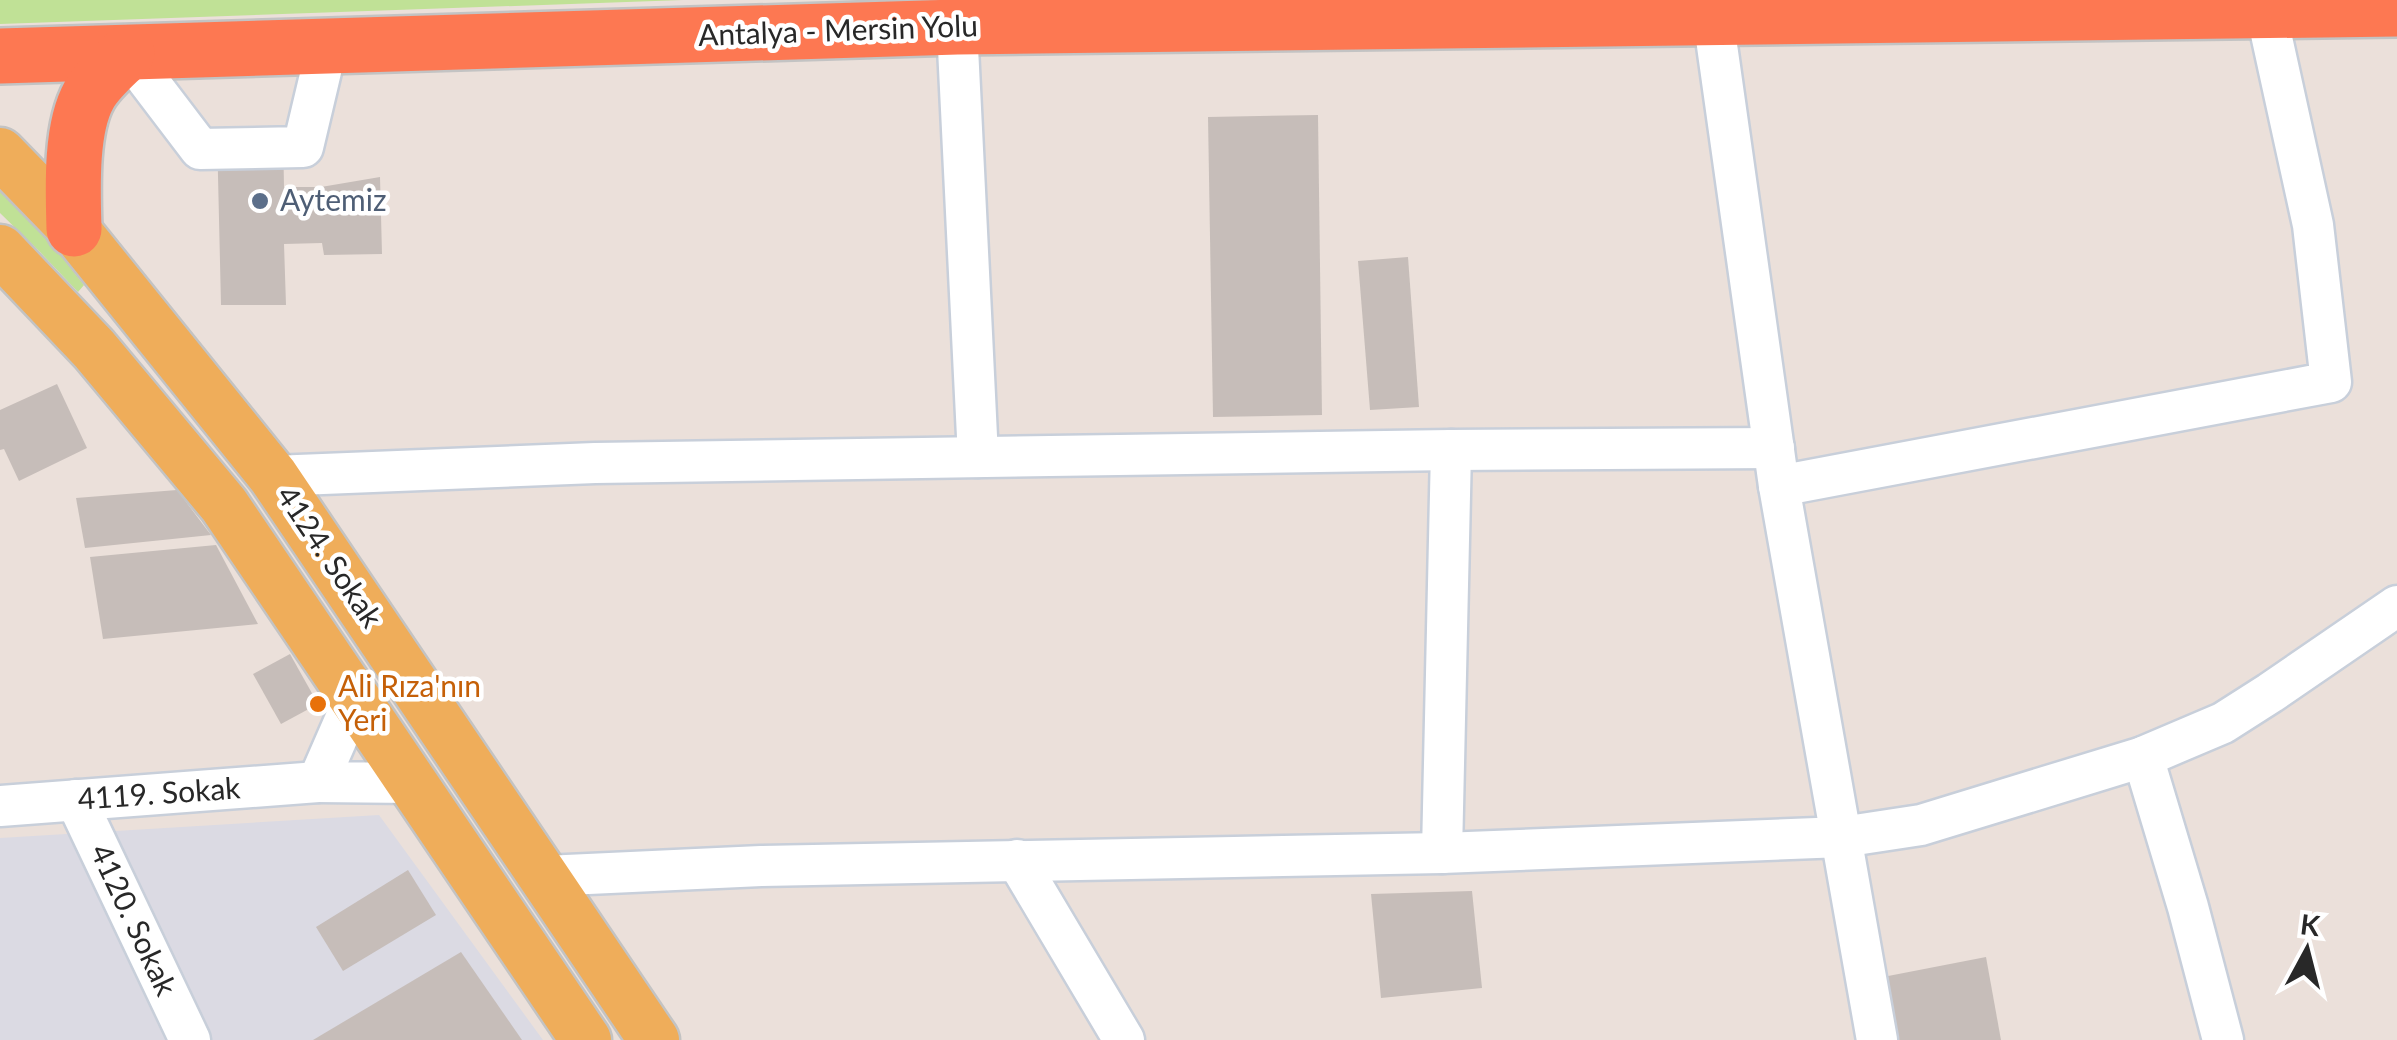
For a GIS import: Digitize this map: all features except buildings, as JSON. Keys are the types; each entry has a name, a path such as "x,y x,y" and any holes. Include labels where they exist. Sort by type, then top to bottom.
{"highway":[{"name":"Antalya - Mersin Yolu","path":"0,56 957,27 2397,9"},
{"path":"74,229 72,180 80,120 89,95 126,53"}],"main road":[{"name":"4124. Sokak","path":"0,153 74,229 273,476 654,1040"},
{"path":"0,250 94,349 224,506 586,1040"}],"street":[{"path":"273,476 594,463 1452,450 1776,467 2331,382 2313,225 2266,11"},
{"path":"1713,17 1776,467 1877,1040"},
{"path":"957,27 978,457"},
{"path":"126,53 200,149 303,148 327,46"},
{"path":"1442,854 1452,450"},
{"path":"545,876 761,866 1442,854 1842,837 1921,825 2143,757 2223,723 2390,621"},
{"path":"318,782 355,697"},
{"path":"2143,757 2224,1040"},
{"name":"4119. Sokak","path":"0,806 318,782 413,784"},
{"name":"4120. Sokak","path":"76,800 190,1040"},
{"path":"1017,860 1124,1040"}],"shaded area":[{"path":"379,815 543,1040 0,1040 0,838"}],"green space":[{"path":"0,0 683,0 0,24"},
{"path":"0,183 84,285 78,292 0,213"}],"place":[{"name":"Aytemiz","path":"260,201"},
{"name":"Ali Rıza'nın Yeri","path":"318,704"}]}
